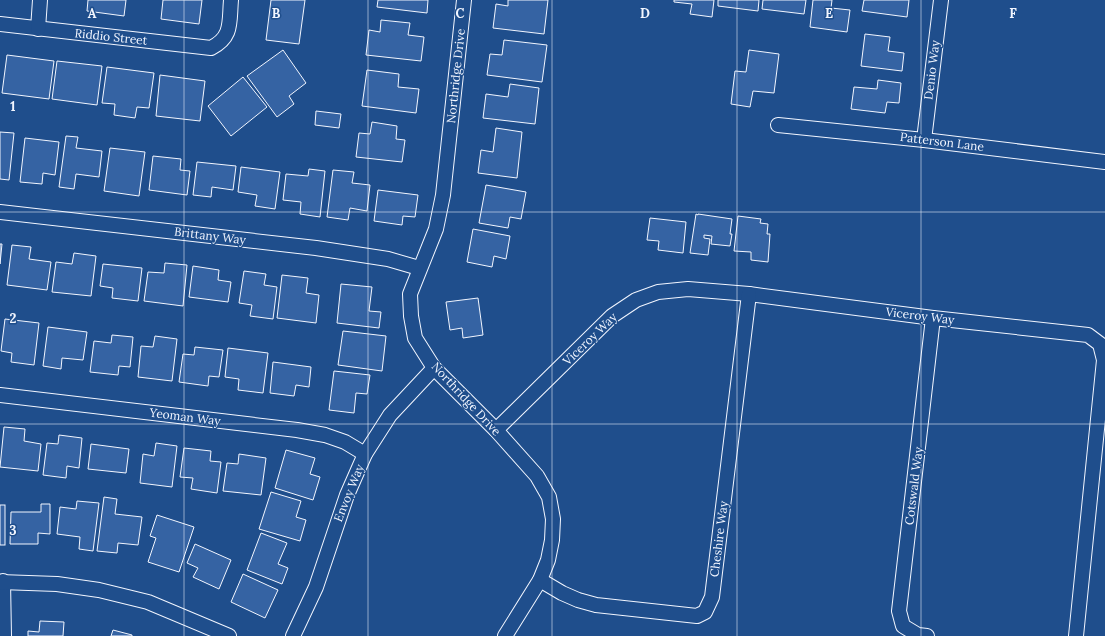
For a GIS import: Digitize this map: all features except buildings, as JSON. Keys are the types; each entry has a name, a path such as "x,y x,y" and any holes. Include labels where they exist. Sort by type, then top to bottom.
{"street":[{"path":"38,29 40,0"},
{"name":"Riddio Street","path":"0,24 211,48 221,43 228,32 231,0"},
{"name":"Northridge Drive","path":"464,0 444,195 436,229 410,294 411,316 415,338 434,368 496,430 537,476 549,497 553,519 552,540 548,560 540,580 505,636"},
{"name":"Denio Way","path":"924,140 940,0"},
{"name":"Patterson Lane","path":"778,125 924,140 1105,162"},
{"name":"Brittany Way","path":"0,212 316,248 388,259 420,268"},
{"name":"Viceroy Way","path":"496,430 612,316 636,300 658,292 688,289 749,294 933,318 1088,335 1100,344 1104,360 1076,636"},
{"name":"Cheshire Way","path":"540,580 562,593 578,600 596,605 697,616 705,612 712,597 749,294"},
{"name":"Cotswald Way","path":"928,636 918,635 903,626 899,612 933,318"},
{"name":"Envoy Way","path":"293,636 316,586 347,495 365,454 390,415 434,368"},
{"name":"Yeoman Way","path":"0,394 297,430 325,435 345,442 365,454"},
{"path":"4,636 1,581 57,584 99,590 148,602 229,636"}]}
